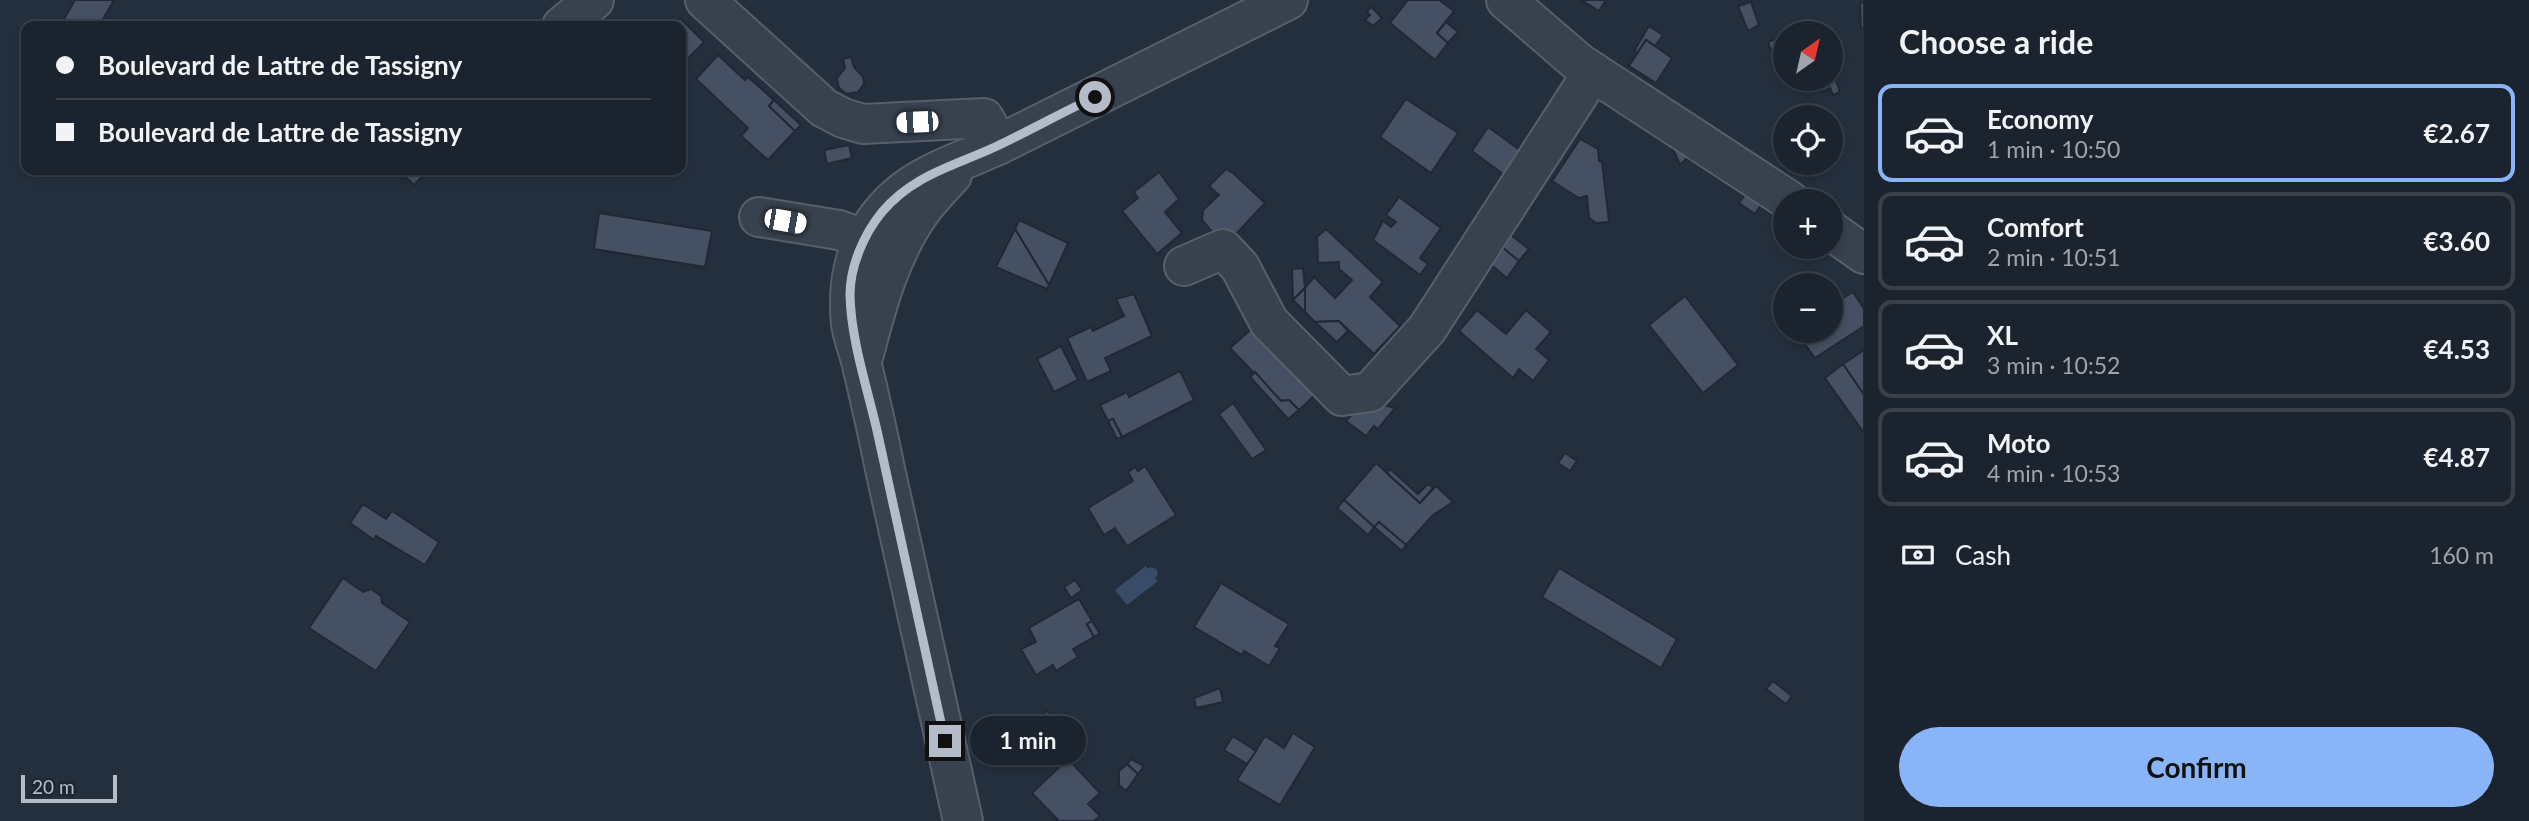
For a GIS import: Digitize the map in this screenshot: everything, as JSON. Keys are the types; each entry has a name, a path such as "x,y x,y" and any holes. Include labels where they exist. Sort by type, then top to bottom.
{"street":[{"path":"568,21 594,0"},
{"path":"705,0 824,108 863,124 984,118 981,153"},
{"path":"1506,0 1579,63 1773,190"},
{"path":"962,821 862,362 875,310 881,245 981,153 1277,4"},
{"path":"1184,266 1223,249 1240,267 1269,322 1342,396 1370,392 1427,329 1593,72"},
{"path":"759,217 839,230 881,245"},
{"path":"1843,239 1864,254"}],"water":[{"path":"1146,566 1148,569 1156,569 1158,574 1155,579 1158,581 1127,605 1115,590"}],"building":[{"path":"75,0 114,0 102,21 63,21"},
{"path":"1408,0 1439,0 1454,11 1437,33 1448,43 1435,60 1390,23"},
{"path":"1581,0 1606,0 1599,11"},
{"path":"1751,2 1759,25 1748,31 1738,6"},
{"path":"1864,2 1864,28 1861,28 1860,3"},
{"path":"1371,7 1382,18 1373,26 1365,20 1370,15 1367,12"},
{"path":"1446,22 1458,32 1448,43 1437,33"},
{"path":"686,24 704,42 686,61"},
{"path":"1649,26 1663,35 1655,46 1646,40 1638,52 1634,51"},
{"path":"1646,40 1672,58 1656,83 1629,66"},
{"path":"1773,40 1773,56 1768,42"},
{"path":"718,55 745,80 748,77 774,100 769,106 795,131 768,160 741,136 748,128 696,79"},
{"path":"851,57 854,67 863,77 864,84 858,92 847,94 839,88 837,78 845,68 843,59"},
{"path":"1406,99 1458,133 1431,173 1380,137"},
{"path":"774,100 801,125 795,131 769,106"},
{"path":"1488,127 1524,153 1507,177 1472,151"},
{"path":"1580,139 1598,149 1609,222 1596,223 1589,218 1587,196 1579,198 1552,181"},
{"path":"1670,142 1690,155 1680,165"},
{"path":"849,145 852,158 827,164 824,150"},
{"path":"1226,169 1265,203 1237,233 1214,234 1202,220 1203,210 1219,195 1209,186"},
{"path":"1159,172 1179,199 1165,212 1182,233 1157,254 1122,211 1138,198 1134,192"},
{"path":"403,175 424,175 414,185"},
{"path":"1746,193 1762,203 1755,214 1739,203"},
{"path":"1399,197 1441,228 1420,258 1428,264 1420,275 1373,240 1383,221 1391,227 1396,222 1386,215"},
{"path":"599,213 712,231 705,267 594,249"},
{"path":"1019,220 1068,243 1049,285 1015,229"},
{"path":"1015,229 1049,285 1047,289 996,267"},
{"path":"1326,229 1383,282 1370,297 1400,326 1374,354 1339,321 1315,322 1305,312 1305,288 1314,277 1335,298 1352,280 1339,269 1339,262 1318,263 1317,237"},
{"path":"1507,232 1529,249 1519,261 1498,244"},
{"path":"1498,244 1519,261 1507,278 1485,260"},
{"path":"1303,268 1305,288 1293,300 1292,269"},
{"path":"1305,288 1305,312 1293,300"},
{"path":"1853,292 1864,309 1864,326 1843,340 1843,298"},
{"path":"1134,294 1152,336 1105,358 1111,371 1087,382 1067,338 1091,327 1093,331 1124,316 1116,299"},
{"path":"1685,296 1738,365 1703,393 1649,325"},
{"path":"1477,310 1506,334 1526,310 1551,332 1536,349 1549,360 1533,381 1519,369 1513,378 1459,331"},
{"path":"1339,321 1348,331 1337,342 1315,322"},
{"path":"1256,325 1317,393 1299,410 1289,400 1281,401 1230,348"},
{"path":"1804,343 1838,343 1815,358"},
{"path":"1061,346 1078,380 1054,392 1037,359"},
{"path":"1864,350 1864,395 1843,364"},
{"path":"1843,364 1864,395 1864,433 1825,378"},
{"path":"1180,371 1194,400 1122,437 1113,419 1108,421 1100,405 1127,392 1129,397"},
{"path":"1255,372 1281,401 1289,400 1299,410 1288,419 1250,377"},
{"path":"1365,400 1395,408 1378,429 1374,426 1366,436 1346,421"},
{"path":"1233,403 1266,450 1252,459 1219,414"},
{"path":"1113,419 1122,437 1117,439 1108,421"},
{"path":"1565,453 1577,461 1570,471 1558,463"},
{"path":"1376,463 1420,503 1436,486 1453,502 1433,515 1406,545 1379,522 1374,527 1344,500"},
{"path":"1145,466 1176,515 1127,546 1115,528 1104,535 1088,508 1133,481 1128,472 1135,467 1138,471"},
{"path":"1390,469 1418,494 1428,484 1433,488 1420,503 1387,473"},
{"path":"1344,500 1374,527 1368,535 1337,508"},
{"path":"363,504 386,519 392,511 439,542 425,565 376,536 374,540 350,523"},
{"path":"1379,522 1406,545 1402,551 1374,527"},
{"path":"1559,568 1677,639 1661,668 1542,597"},
{"path":"343,578 363,592 371,589 381,596 382,603 410,622 376,671 309,628"},
{"path":"1075,580 1082,590 1071,598 1064,587"},
{"path":"1221,583 1289,624 1275,646 1280,648 1269,666 1244,651 1242,655 1194,627"},
{"path":"1079,599 1092,621 1087,624 1094,637 1073,649 1078,657 1056,671 1053,665 1036,675 1021,649 1036,642 1029,628"},
{"path":"1092,621 1100,634 1094,637 1087,624"},
{"path":"1773,681 1792,696 1786,704 1766,689"},
{"path":"1220,688 1223,702 1196,708 1194,698"},
{"path":"1046,711 1060,719 1054,727 1041,719"},
{"path":"1293,733 1315,747 1280,805 1237,780 1265,736 1284,748"},
{"path":"1233,736 1256,751 1247,764 1224,750"},
{"path":"1068,759 1100,793 1088,804 1100,816 1094,821 1059,821 1032,793"},
{"path":"1131,759 1144,766 1138,774 1127,764"},
{"path":"1127,764 1138,774 1126,791 1119,785 1119,771"}],"route":[{"path":"945,741 852,327 850,292 855,266 864,238 882,212 909,187 941,167 965,160 998,145 1095,97"}]}
